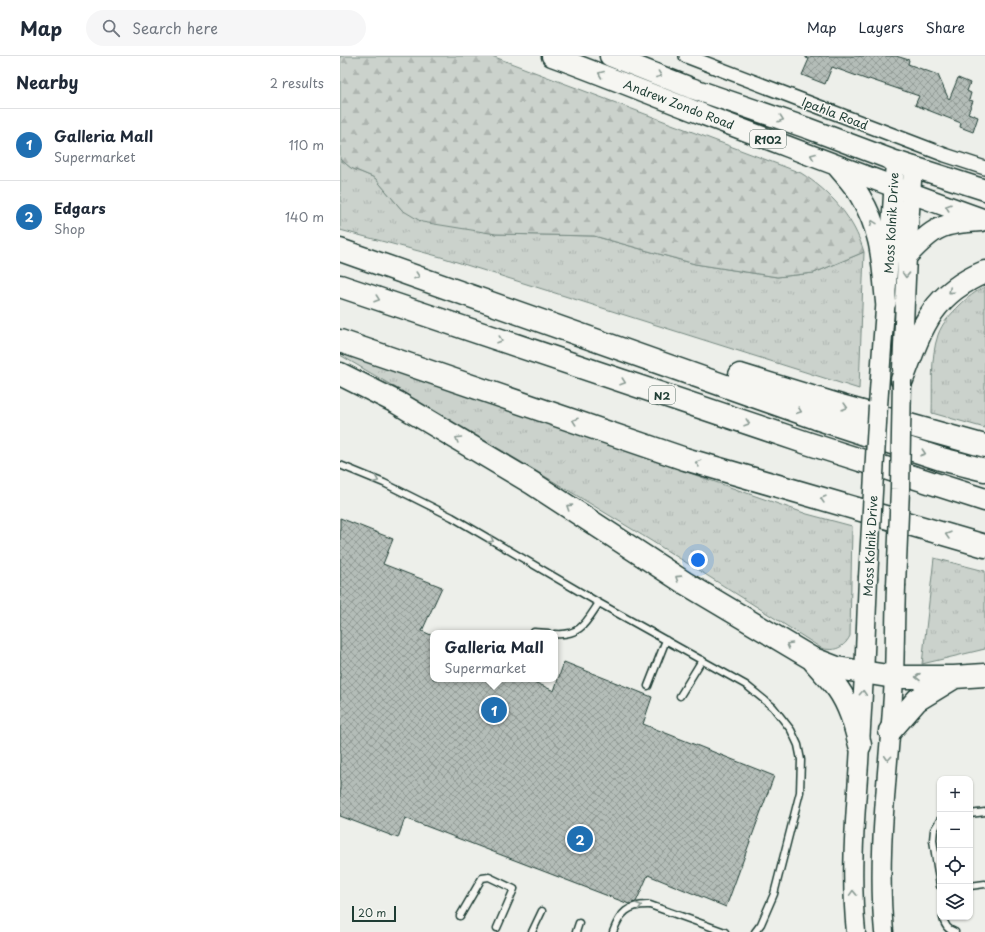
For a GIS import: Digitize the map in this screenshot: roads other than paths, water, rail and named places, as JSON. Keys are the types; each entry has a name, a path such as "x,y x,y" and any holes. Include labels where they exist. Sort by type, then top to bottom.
{"highway":[{"path":"340,250 512,309 816,418 941,459 985,470"},
{"path":"902,380 907,356 928,317 940,302 955,288 972,277 985,272"},
{"name":"N2","path":"340,286 807,443 985,500"},
{"path":"512,309 841,406 985,446"},
{"path":"340,341 685,459 985,546"},
{"path":"340,374 396,402 532,483 684,583 811,658 837,668 894,677 954,677 985,675"},
{"path":"811,658 841,694 853,720 860,745"},
{"path":"890,731 917,700 927,692 954,677"}],"main road":[{"name":"Andrew Zondo Road","path":"552,56 892,187 985,220"},
{"name":"Andrew Zondo Road","path":"610,56 691,88 985,190"},
{"name":"Moss Kolnik Drive","path":"856,932 852,868 882,348 890,245 892,187 904,163"},
{"name":"Moss Kolnik Drive","path":"904,163 911,194 907,256 907,356"},
{"path":"835,164 859,195 872,219 881,249 886,302"},
{"path":"907,256 925,237 939,228 949,224 985,220"},
{"path":"884,932 883,821 894,677 902,380"}],"street":[{"name":"Ipahla Road","path":"686,56 945,155 985,168"}],"lane":[{"path":"340,465 384,483 452,517 598,603 746,685 773,707 791,730 798,745 801,760 800,792 774,894 761,924 755,932"},
{"path":"558,634 570,634 577,631 583,626 598,603"},
{"path":"648,686 666,640"},
{"path":"680,696 702,660"},
{"path":"973,814 985,812"},
{"path":"937,825 934,830 933,840 940,884"},
{"path":"460,916 482,878 489,877 514,889 497,928"},
{"path":"973,886 985,884"},
{"path":"613,932 620,916 625,911 645,904 685,916 725,932"},
{"path":"532,932 542,911"},
{"path":"944,920 950,930 955,932"},
{"path":"576,932 579,924"}],"place":[{"name":"Galleria Mall","path":"494,710"},
{"name":"Edgars","path":"580,839"}]}
